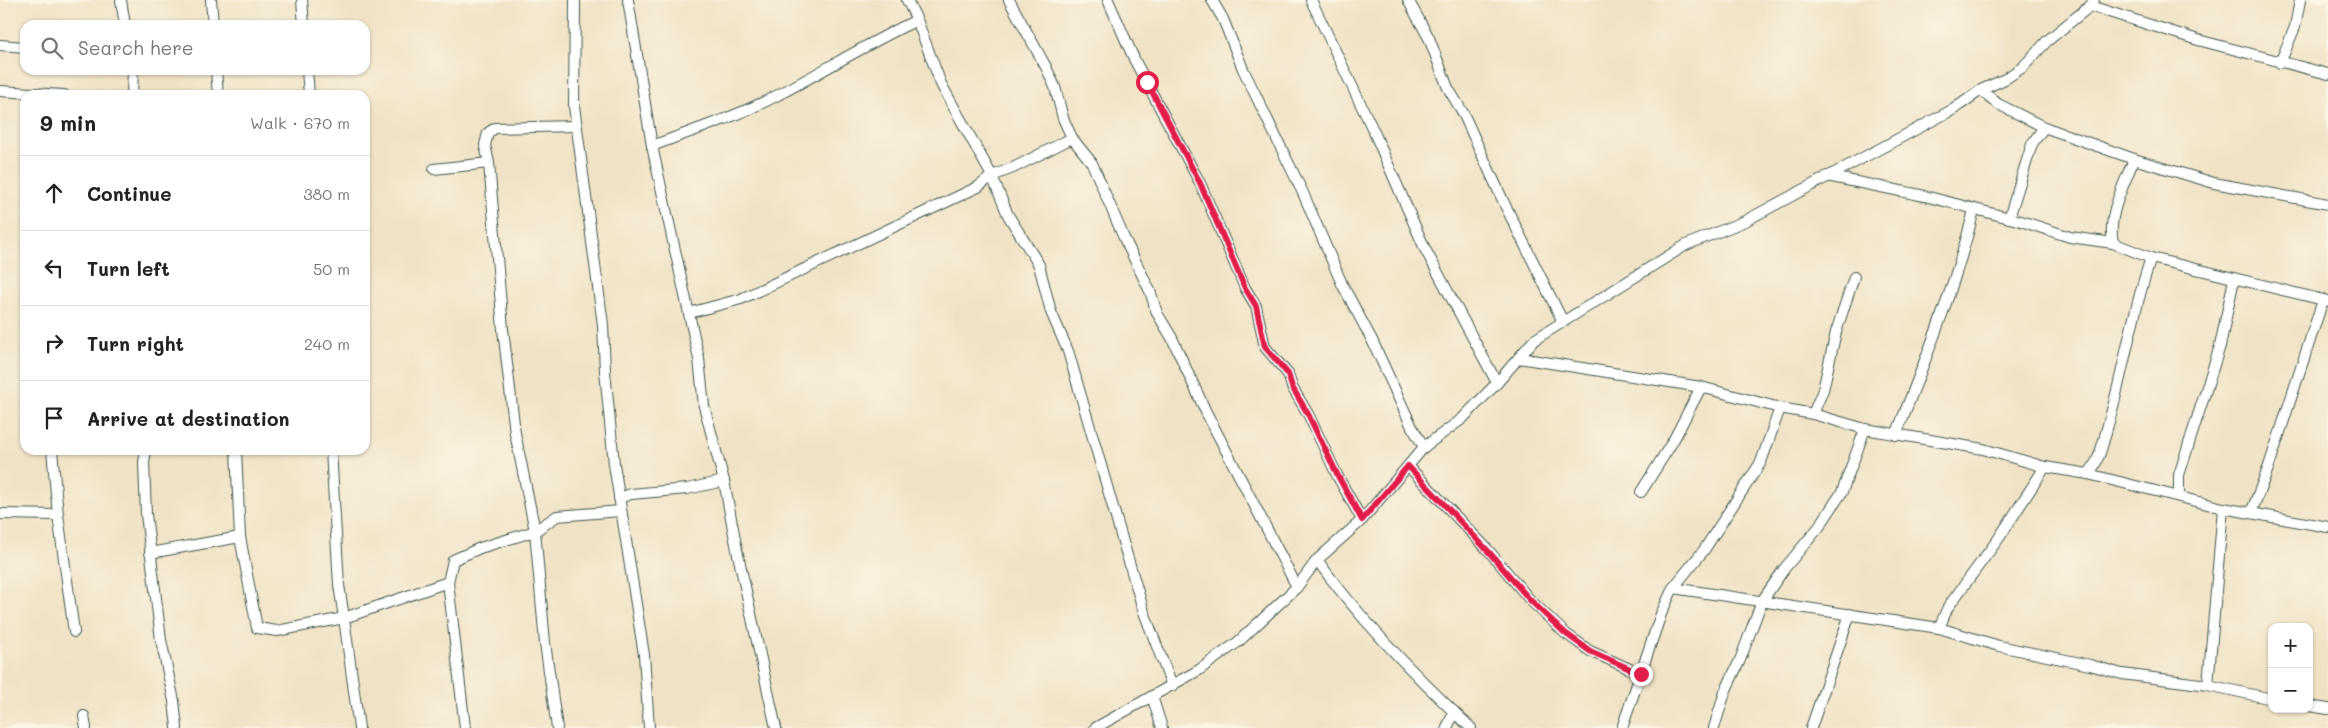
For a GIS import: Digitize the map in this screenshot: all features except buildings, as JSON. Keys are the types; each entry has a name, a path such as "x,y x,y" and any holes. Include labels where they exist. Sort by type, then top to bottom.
{"street":[{"path":"121,0 124,20"},
{"path":"211,0 213,20"},
{"path":"302,0 304,20"},
{"path":"575,0 574,106 576,126 603,325 605,371 619,498 644,656 649,728"},
{"path":"628,0 652,146 699,359 704,406 724,481 776,728"},
{"path":"907,0 917,20 942,84 992,176 1005,210 1039,265 1051,312 1068,351 1142,603 1172,686"},
{"path":"1009,0 1046,67 1072,138 1092,163 1124,238 1150,291 1157,313 1172,338 1206,412 1297,587"},
{"path":"1108,0 1135,61 1200,183 1245,288 1256,306 1265,347 1288,374 1292,387 1308,414 1362,520"},
{"path":"1212,0 1223,19 1242,69 1295,175 1342,284 1372,340 1412,427 1424,447"},
{"path":"1311,0 1374,132 1425,249 1497,384"},
{"path":"1408,0 1429,38 1448,88 1463,113 1504,205 1563,322"},
{"path":"2280,63 2295,27 2300,0"},
{"path":"1094,728 1199,670 1238,642 1297,587 1317,560 1362,520 1424,447 1462,418 1497,384 1534,340 1686,245 1745,221 1954,109 1981,90 2005,79 2022,67 2047,41 2092,3 2280,63 2328,74"},
{"path":"652,146 755,107 871,41 917,20"},
{"path":"0,45 20,47"},
{"path":"132,90 133,75"},
{"path":"216,75 218,90"},
{"path":"307,75 309,90"},
{"path":"1981,90 1998,104 2044,127 2134,159 2214,183 2328,204"},
{"path":"0,91 20,92"},
{"path":"558,728 546,643 535,531 515,433 503,329 489,163 485,144 490,129 576,126"},
{"path":"2008,218 2032,144 2044,127"},
{"path":"690,313 750,295 917,217 978,187 992,176 1013,168 1072,138"},
{"path":"2113,243 2111,232 2113,216 2134,159"},
{"path":"434,169 489,163"},
{"path":"1827,176 1925,196 2070,237 2113,243 2152,258 2325,301 2269,466 2251,513"},
{"path":"1896,435 1946,303 1965,248 1974,210"},
{"path":"2088,474 2096,465 2099,456 2114,404 2143,282 2152,258"},
{"path":"1813,414 1823,390 1836,332 1854,277"},
{"path":"2179,496 2179,475 2220,346 2234,278"},
{"path":"1519,358 1701,387 1780,408 1813,414 1865,429 1983,449 2045,467 2088,474 2223,508 2328,527"},
{"path":"1641,492 1673,440 1701,387"},
{"path":"1622,728 1661,614 1673,588 1704,550 1761,462 1780,408"},
{"path":"1714,728 1725,692 1740,660 1762,601 1784,569 1819,527 1842,492 1865,429"},
{"path":"52,455 58,515 74,632"},
{"path":"145,455 146,514 150,553 161,640 178,728"},
{"path":"236,455 240,538 257,628 277,631 344,618 448,582"},
{"path":"331,455 339,585 359,728"},
{"path":"1408,466 1488,551 1530,600 1565,633 1590,651 1641,674"},
{"path":"1939,628 1948,607 1999,538 2045,467"},
{"path":"619,498 632,494 687,489 724,481"},
{"path":"2208,685 2223,508"},
{"path":"465,728 448,582 453,560 480,548 535,531 556,516 621,511"},
{"path":"0,514 58,515"},
{"path":"150,553 240,538"},
{"path":"1317,560 1341,594 1378,637 1471,728"},
{"path":"1673,588 1939,628 1999,646 2090,665 2122,674 2208,685 2268,698"},
{"path":"1811,728 1850,614"},
{"path":"1152,696 1162,728"},
{"path":"2313,707 2328,709"},
{"path":"1446,728 1454,712"},
{"path":"84,716 86,728"}],"route":[{"path":"1147,82 1200,183 1245,288 1256,306 1265,347 1288,374 1292,387 1308,414 1362,520 1408,466 1453,512 1530,600 1565,633 1590,651 1641,674"}]}
